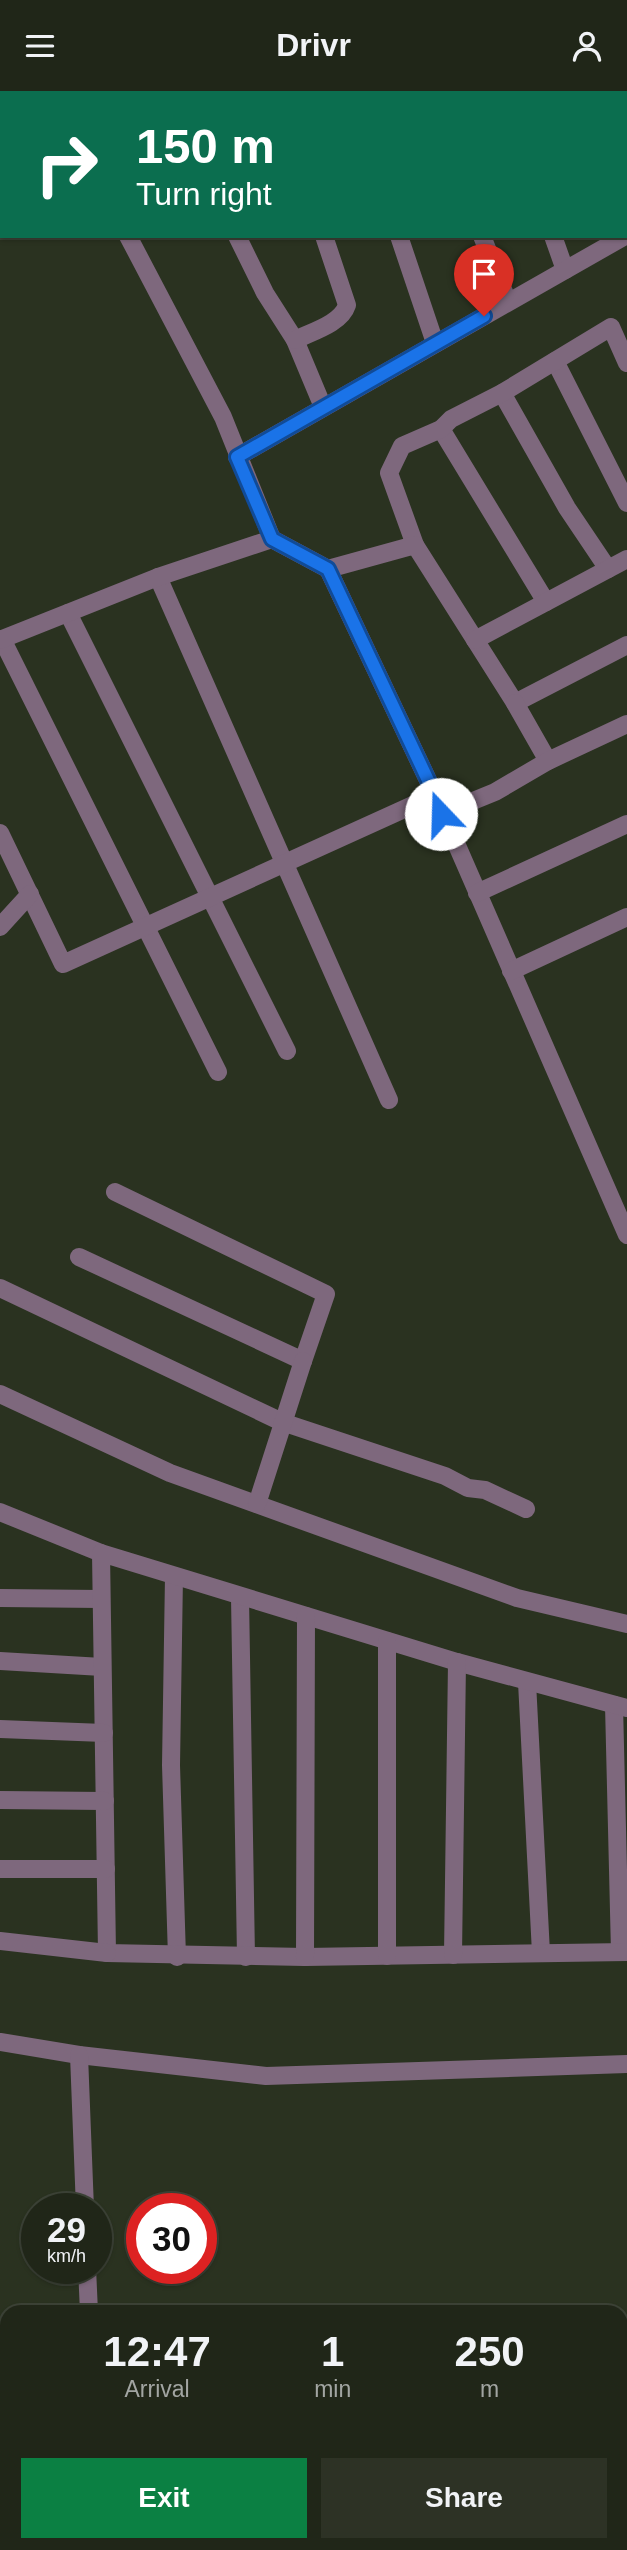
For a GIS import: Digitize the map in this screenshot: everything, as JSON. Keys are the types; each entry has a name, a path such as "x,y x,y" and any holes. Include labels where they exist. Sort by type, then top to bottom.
{"street":[{"path":"129,238 223,417 272,539 328,569 435,795 627,1235"},
{"path":"238,238 265,293 295,340 323,407"},
{"path":"295,340 336,319 345,311 347,305 325,238"},
{"path":"399,238 435,343"},
{"path":"483,238 508,302"},
{"path":"554,238 565,270"},
{"path":"237,457 621,238"},
{"path":"548,761 515,703 415,545 389,473 402,446 441,429 452,419 502,393 611,327 627,363"},
{"path":"555,361 627,503"},
{"path":"502,393 567,508 608,569"},
{"path":"441,429 546,602"},
{"path":"218,1072 1,640 158,577 272,539"},
{"path":"328,569 415,545"},
{"path":"475,640 627,559"},
{"path":"158,577 389,1100"},
{"path":"68,613 287,1051"},
{"path":"515,703 627,645"},
{"path":"441,814 495,792 548,761 627,725"},
{"path":"0,833 63,964 435,795"},
{"path":"477,893 625,831"},
{"path":"0,927 30,894"},
{"path":"511,971 627,917"},
{"path":"115,1192 326,1294 257,1504"},
{"path":"79,1258 303,1361"},
{"path":"0,1288 282,1422 445,1476 468,1488 485,1490 526,1509"},
{"path":"0,1394 170,1473 517,1598 627,1625"},
{"path":"0,1512 101,1553 240,1597 457,1662 621,1707 624,1952 178,1957 107,1953 0,1941"},
{"path":"101,1553 107,1953"},
{"path":"174,1576 171,1765 178,1957"},
{"path":"240,1597 246,1957"},
{"path":"0,1598 101,1599"},
{"path":"305,1957 306,1616"},
{"path":"387,1641 387,1956"},
{"path":"0,1661 102,1667"},
{"path":"453,1955 457,1662"},
{"path":"527,1682 541,1953"},
{"path":"0,1729 104,1733"},
{"path":"0,1800 105,1801"},
{"path":"0,1869 106,1869"},
{"path":"0,2042 79,2055 266,2075 627,2064"},
{"path":"79,2055 84,2193"},
{"path":"88,2284 89,2305"}],"route":[{"path":"441,814 435,795 328,569 272,539 237,457 484,316"}]}
